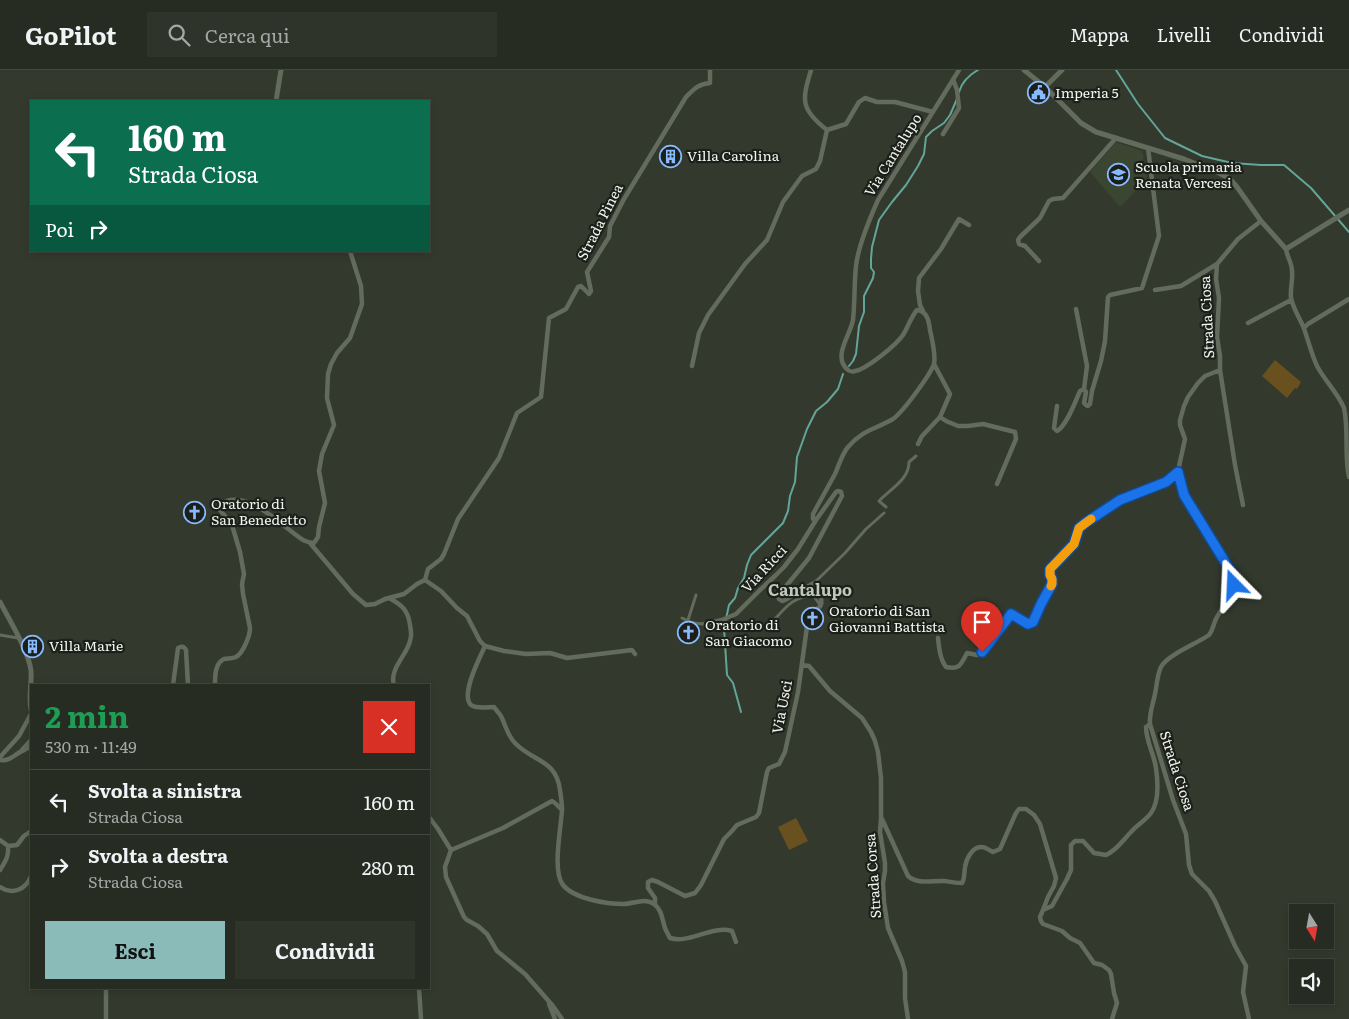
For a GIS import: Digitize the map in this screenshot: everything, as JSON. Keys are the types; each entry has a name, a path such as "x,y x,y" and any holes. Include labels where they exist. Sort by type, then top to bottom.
{"street":[{"path":"276,100 281,70"},
{"name":"Strada Pinea","path":"425,580 428,569 441,559 444,554 458,519 499,458 517,413 541,397 550,318 566,308 578,287 581,286 589,294 591,291 587,272 609,237 610,226 624,199 686,97 701,84 710,83 710,70"},
{"path":"692,366 699,333 708,315 745,264 766,240 783,202 802,176 816,169 820,161 827,130 816,121 805,104 804,96 812,70"},
{"name":"Via Cantalupo","path":"923,311 917,310 903,335 875,360 856,371 851,372 844,368 841,356 852,323 856,264 870,218 878,200 959,70"},
{"path":"1024,70 1046,87 1081,122 1096,132 1219,173 1230,179 1237,187 1261,221 1286,249 1292,271 1292,300 1317,365 1343,406 1347,418 1348,441 1346,454 1349,477"},
{"path":"1046,87 1062,70"},
{"path":"943,134 959,108 954,79"},
{"name":"Via Cantalupo","path":"827,130 846,124 859,102 863,99 877,102 895,102 933,112"},
{"path":"1039,261 1025,246 1019,244 1018,240 1040,218 1049,201 1063,198 1068,194 1116,138"},
{"path":"1076,308 1087,366 1084,403 1088,406 1105,341 1108,297 1142,288 1159,236 1148,148"},
{"path":"1286,249 1348,210"},
{"path":"918,444 922,436 940,417 950,394 934,364 929,324 920,305 919,278 959,219 969,225"},
{"name":"Strada Ciosa","path":"1249,1019 1243,992 1246,966 1215,901 1192,874 1189,865 1186,834 1173,800 1149,717 1162,666 1168,659 1206,637 1211,632 1215,619 1232,596 1234,577 1184,495 1178,472 1185,439 1180,420 1188,397 1198,383 1205,376 1220,370 1217,337 1219,298 1216,264 1238,239 1261,221"},
{"path":"310,543 314,543 318,537 325,503 318,471 322,454 334,424 327,398 328,374 337,353 350,338 362,304 361,286 350,252"},
{"path":"1155,290 1186,284 1216,264"},
{"path":"1304,328 1349,299"},
{"path":"1248,323 1292,300"},
{"path":"884,514 866,529 814,583 785,600 779,599 778,596 809,558 842,495 839,491 836,492 816,520 814,519 813,514 848,447 866,431 884,424 901,412 927,377 934,364"},
{"path":"1220,370 1242,504"},
{"path":"1057,406 1054,428 1057,431 1071,412 1080,390 1084,389"},
{"path":"940,417 958,426 983,424 1014,432 1016,439 997,484"},
{"path":"886,507 879,500 902,480 908,469 909,462 916,456"},
{"path":"938,638 944,665 956,668 960,666 967,653 977,655 982,652 1011,614 1028,624 1033,622 1052,584 1050,569 1074,544 1079,528 1120,500 1166,482 1178,472"},
{"path":"215,684 219,663 238,656 250,633 242,594 244,574 240,552 232,525 220,510 223,502 231,500 250,503 267,512 304,541 310,543 352,594 366,605 370,606 386,598 404,594 425,580 441,591 467,616 480,641 485,646 526,654 550,653 567,658 632,650 635,654"},
{"name":"Via Ricci","path":"682,618 693,623 704,624 722,620 736,614 758,590 784,567 816,520"},
{"path":"814,583 821,598 821,605"},
{"path":"688,620 696,595"},
{"path":"776,618 790,603 801,597 813,595 821,605"},
{"path":"389,598 400,604 408,613 411,633 411,640 394,674 393,684"},
{"path":"0,602 30,664 31,684"},
{"name":"Via Usci","path":"655,904 655,898 648,890 648,882 652,880 658,882 685,896 694,893 704,879 724,839 737,825 759,814 769,768 779,764 785,752 802,665 809,612 819,608 821,605"},
{"path":"0,635 19,638"},
{"path":"485,646 468,686 468,699 473,706 494,707 501,716 508,734 514,743 553,770 558,780 562,810 558,867 559,878 563,885 577,895 601,902 626,904 645,901 655,904 662,915 664,927 670,938 676,940 728,930 732,931 736,942"},
{"path":"173,684 178,648 180,647 184,647 186,650 188,684"},
{"name":"Strada Corsa","path":"802,665 809,666 830,691 862,718 875,741 882,790 880,832 885,864 883,883 886,917 888,928 905,972 905,998 908,1019"},
{"path":"30,716 19,736 0,758 10,759 30,741"},
{"path":"1112,1019 1117,1003 1109,970 1102,965 1094,963 1080,943 1062,931 1043,924 1040,917 1043,910 1052,906 1067,879 1071,870 1071,845 1075,841 1083,841 1094,853 1106,855 1117,848 1149,816 1154,808 1157,794 1156,768 1146,734 1146,727 1150,724"},
{"path":"21,751 30,747"},
{"path":"562,810 552,801 503,828 451,850 445,867 449,886 464,917 487,934 497,951 526,974 562,1019"},
{"name":"Strada Corsa","path":"881,818 911,879 962,883 965,867 972,852 981,846 992,852 1000,849 1019,809 1022,808 1030,811 1040,824 1056,878 1043,910"},
{"path":"430,818 451,850"},
{"path":"0,840 8,846 17,845 30,832"},
{"path":"0,870 6,860 8,846"},
{"path":"0,886 8,890 18,890 26,884 30,878"},
{"path":"106,989 106,1019"},
{"path":"419,989 420,1019"},
{"path":"546,998 554,1019"}],"shaded area":[{"name":"Scuola primaria Renata Vercesi","path":"1116,142 1142,151 1144,158 1139,164 1145,169 1147,179 1120,207 1090,172"},
{"path":"1275,360 1301,382 1297,389 1295,388 1287,398 1262,376"},
{"path":"796,818 808,841 789,850 778,827"}],"waterway":[{"path":"959,92 966,79 978,70"},
{"path":"1116,70 1138,104 1165,138 1202,156 1232,163 1284,165 1311,188 1349,232"},
{"path":"849,366 856,354 859,326 864,312 864,296 873,278 874,272 871,268 872,247 879,220 918,166 924,154 926,137 944,123 957,99"},
{"path":"741,712 733,683 727,675 724,628 729,605 735,598 744,578 751,555 783,523 795,482 797,457 807,429 816,411 838,389 843,374"}],"slow traffic":[{"path":"1051,586 1050,569 1074,544 1079,528 1091,519"}],"place":[{"name":"Imperia 5","path":"1039,93"},
{"name":"Villa Carolina","path":"671,156"},
{"name":"Scuola primaria Renata Vercesi","path":"1119,175"},
{"name":"Oratorio di San Benedetto","path":"195,512"},
{"name":"Oratorio di San Giovanni Battista","path":"813,619"},
{"name":"Oratorio di San Giacomo","path":"689,633"},
{"name":"Villa Marie","path":"33,646"}],"district":[{"name":"Cantalupo","path":"810,590"}],"route":[{"path":"982,652 1011,614 1022,622 1029,624 1033,622 1052,584 1050,569 1074,544 1079,528 1120,500 1166,482 1178,472 1184,495 1234,577 1234,585"}]}
